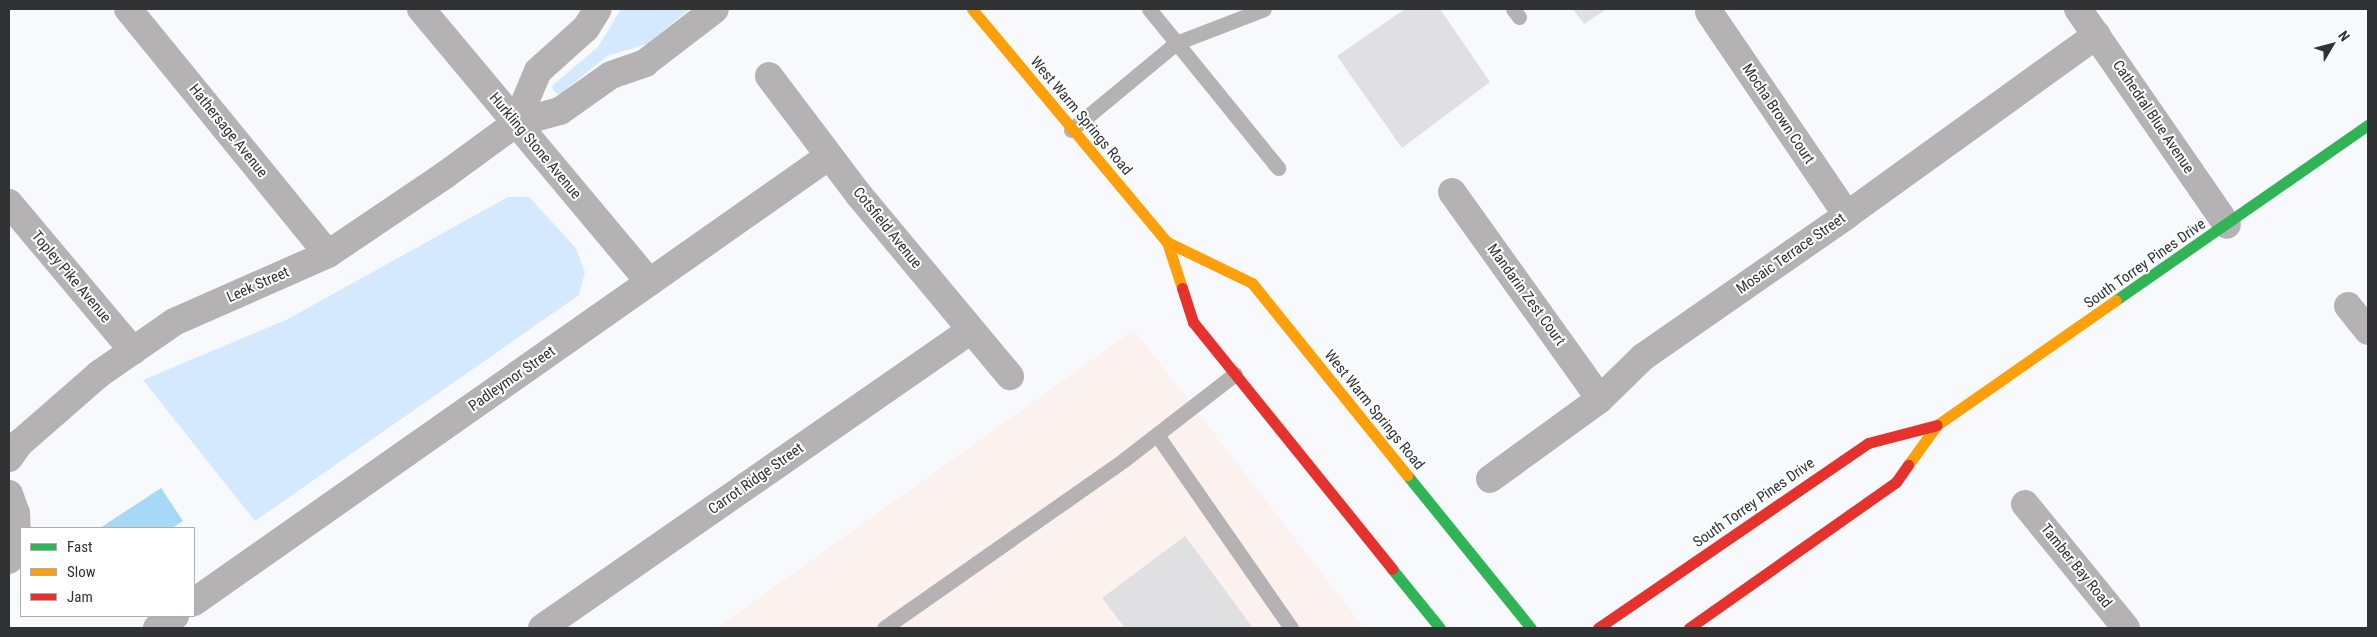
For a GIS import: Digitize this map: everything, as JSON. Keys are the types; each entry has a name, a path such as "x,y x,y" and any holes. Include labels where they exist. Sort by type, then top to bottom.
{"main road":[{"name":"West Warm Springs Road","path":"972,9 1071,130 1167,242 1193,322 1440,628"},
{"name":"South Torrey Pines Drive","path":"1689,628 1896,482 1937,425 2227,225 2368,125"},
{"name":"West Warm Springs Road","path":"1167,242 1252,283 1531,628"},
{"name":"South Torrey Pines Drive","path":"1598,628 1868,442 1937,425"}],"street":[{"name":"Hathersage Avenue","path":"128,9 328,254"},
{"name":"Hurkling Stone Avenue","path":"421,9 650,282"},
{"path":"516,123 538,71 586,28 598,9"},
{"name":"Leek Street","path":"9,458 20,443 99,374 174,322 328,254 445,175 516,123 560,111 611,75 646,63 715,9"},
{"name":"Cathedral Blue Avenue","path":"2078,9 2227,225"},
{"name":"Mocha Brown Court","path":"1709,12 1847,215"},
{"name":"Mosaic Terrace Street","path":"1490,479 1600,399 1643,358 1847,215 2097,35"},
{"name":"Cotsfield Avenue","path":"769,76 859,195 1010,376"},
{"name":"Padleymor Street","path":"195,601 829,156"},
{"name":"Mandarin Zest Court","path":"1452,192 1600,399"},
{"name":"Topley Pike Avenue","path":"9,202 133,351"},
{"path":"2348,306 2368,331"},
{"name":"Carrot Ridge Street","path":"542,628 971,330"},
{"path":"9,494 16,513 17,535 9,560"},
{"name":"Tamber Bay Road","path":"2025,504 2126,628"},
{"path":"157,628 174,617"}],"lane":[{"path":"1149,9 1278,168"},
{"path":"1071,130 1176,43 1264,9"},
{"path":"884,628 1157,435 1235,374"},
{"path":"1157,435 1291,628"}],"shaded area":[{"path":"621,9 690,9 647,44 607,56 560,94 556,93 552,88 554,84 598,47"},
{"path":"508,197 529,197 576,248 585,272 579,295 255,521 143,380 286,320"},
{"path":"1134,330 1364,628 717,628"}],"water":[{"path":"161,488 183,521 174,527 102,527"}],"building":[{"path":"1405,9 1440,9 1490,82 1402,148 1337,56"},
{"path":"1573,9 1607,9 1584,24"},
{"path":"1185,536 1253,628 1125,628 1102,598"}],"traffic: fast":[{"path":"2116,300 2368,125"},
{"path":"1407,475 1531,628"},
{"path":"1392,569 1440,628"}],"traffic: slow":[{"path":"972,9 1167,242 1182,288"},
{"path":"1167,242 1252,283 1407,475"},
{"path":"1908,465 1937,425 2116,300"}],"traffic: jam":[{"path":"1182,288 1193,322 1392,569"},
{"path":"1598,628 1868,443 1937,425"},
{"path":"1689,628 1896,482 1908,465"}]}
